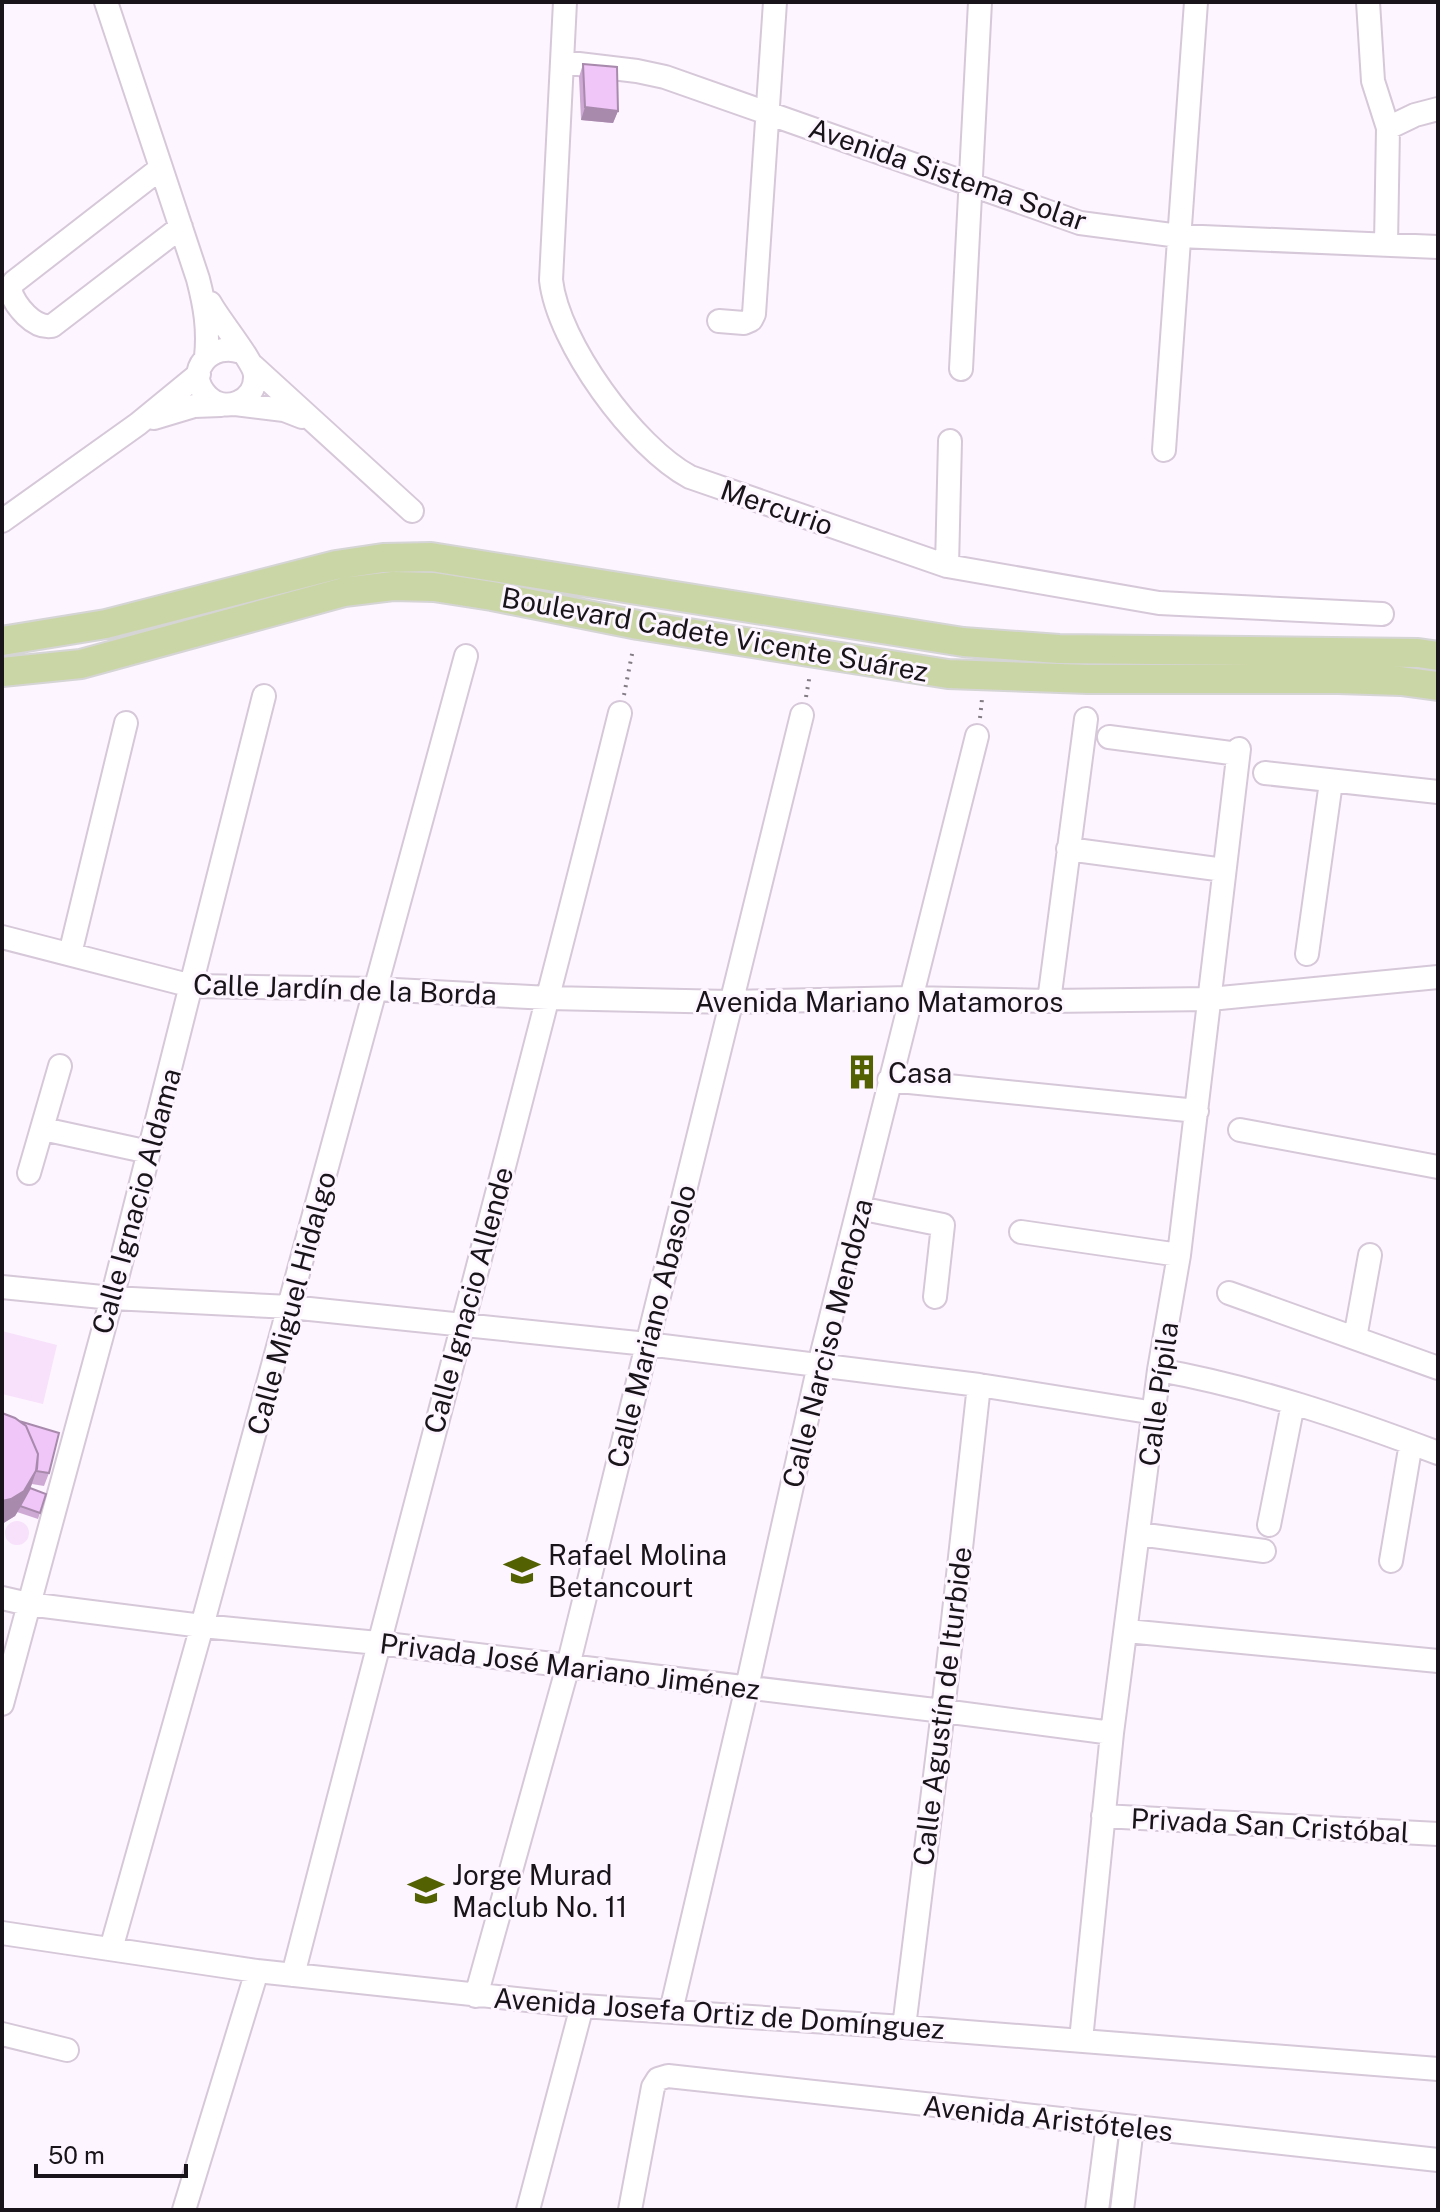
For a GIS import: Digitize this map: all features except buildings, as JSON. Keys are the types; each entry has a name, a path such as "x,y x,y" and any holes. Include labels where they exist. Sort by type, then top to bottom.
{"main road":[{"name":"Boulevard Cadete Vicente Suárez","path":"2,641 106,624 336,565 383,558 431,557 963,642 1059,649 1418,653 1438,656"},
{"name":"Boulevard Cadete Vicente Suárez","path":"2,672 81,664 344,592 393,586 434,587 638,625 912,670 985,677 1338,679 1401,681 1438,686"}],"street":[{"path":"106,2 198,279 209,334 203,365 203,392 209,399 284,410 314,422"},
{"name":"Mercurio","path":"565,2 551,280 553,297 559,316 607,401 671,467 690,477 947,566 1159,603 1382,614"},
{"path":"719,321 744,323 751,320 754,314 775,2"},
{"path":"961,369 980,2"},
{"path":"1164,450 1196,2"},
{"path":"1368,2 1373,81 1388,128 1386,244"},
{"name":"Avenida Sistema Solar","path":"562,62 665,77 1080,223 1179,236 1438,247"},
{"path":"1388,128 1415,115 1438,109"},
{"path":"161,168 14,282 10,290 13,299 36,324 52,326 181,227"},
{"path":"138,424 194,406 228,404 250,393 255,375 220,321 198,279"},
{"path":"2,521 138,424 223,349 247,359 412,511"},
{"path":"947,566 950,441"},
{"name":"Calle Miguel Hidalgo","path":"111,1949 290,1307 466,656"},
{"name":"Calle Ignacio Aldama","path":"2,1704 112,1298 264,696"},
{"name":"Calle Ignacio Allende","path":"293,1975 461,1324 549,998 620,713"},
{"name":"Calle Mariano Abasolo","path":"476,1996 568,1666 802,715"},
{"path":"1049,1001 1086,719"},
{"path":"70,954 126,723"},
{"name":"Calle Narciso Mendoza","path":"671,2011 819,1365 977,736"},
{"name":"Calle Pípila","path":"1081,2040 1112,1733 1159,1370 1179,1255 1238,751 1109,737"},
{"path":"1265,773 1438,792"},
{"path":"1307,954 1331,782"},
{"path":"1068,849 1224,870"},
{"name":"Calle Jardín de la Borda","path":"2,937 192,986 376,989 549,998"},
{"name":"Avenida Mariano Matamoros","path":"549,998 730,1002 909,998 1049,1001 1210,999 1438,977"},
{"path":"29,1173 60,1066"},
{"path":"889,1080 1197,1111"},
{"path":"43,1129 149,1152"},
{"path":"1240,1130 1438,1167"},
{"path":"859,1208 943,1225 935,1297"},
{"path":"1021,1232 1179,1255"},
{"path":"1355,1338 1370,1255"},
{"path":"2,1287 112,1298 290,1307 647,1344 979,1385 1155,1413"},
{"path":"1229,1293 1438,1368"},
{"path":"1159,1370 1293,1404 1438,1453"},
{"name":"Calle Agustín de Iturbide","path":"904,2027 979,1385"},
{"path":"1269,1525 1293,1404"},
{"path":"1391,1561 1411,1443"},
{"path":"1139,1534 1264,1551"},
{"name":"Privada José Mariano Jiménez","path":"2,1598 202,1626 378,1643 1112,1733"},
{"path":"1127,1631 1438,1661"},
{"name":"Privada San Cristóbal","path":"1103,1816 1438,1834"},
{"name":"Avenida Josefa Ortiz de Domínguez","path":"2,1933 257,1971 476,1996 1438,2069"},
{"path":"184,2210 257,1971"},
{"path":"528,2210 582,2006"},
{"path":"2,2034 67,2050"},
{"name":"Avenida Aristóteles","path":"630,2210 653,2087 658,2079 668,2076 1438,2160"},
{"path":"1097,2210 1108,2124"},
{"path":"1122,2210 1132,2127"}],"path":[{"path":"620,713 638,625"},
{"path":"802,715 814,652"},
{"path":"977,736 985,677"}],"shaded area":[{"path":"2,1331 57,1345 43,1404 2,1394"},
{"path":"17,1521 28,1528 29,1533 22,1544 17,1545 6,1538 5,1533 12,1522"}],"place":[{"name":"Casa","path":"862,1072"},
{"name":"Rafael Molina Betancourt","path":"522,1570"},
{"name":"Jorge Murad Maclub No. 11","path":"426,1890"}]}
